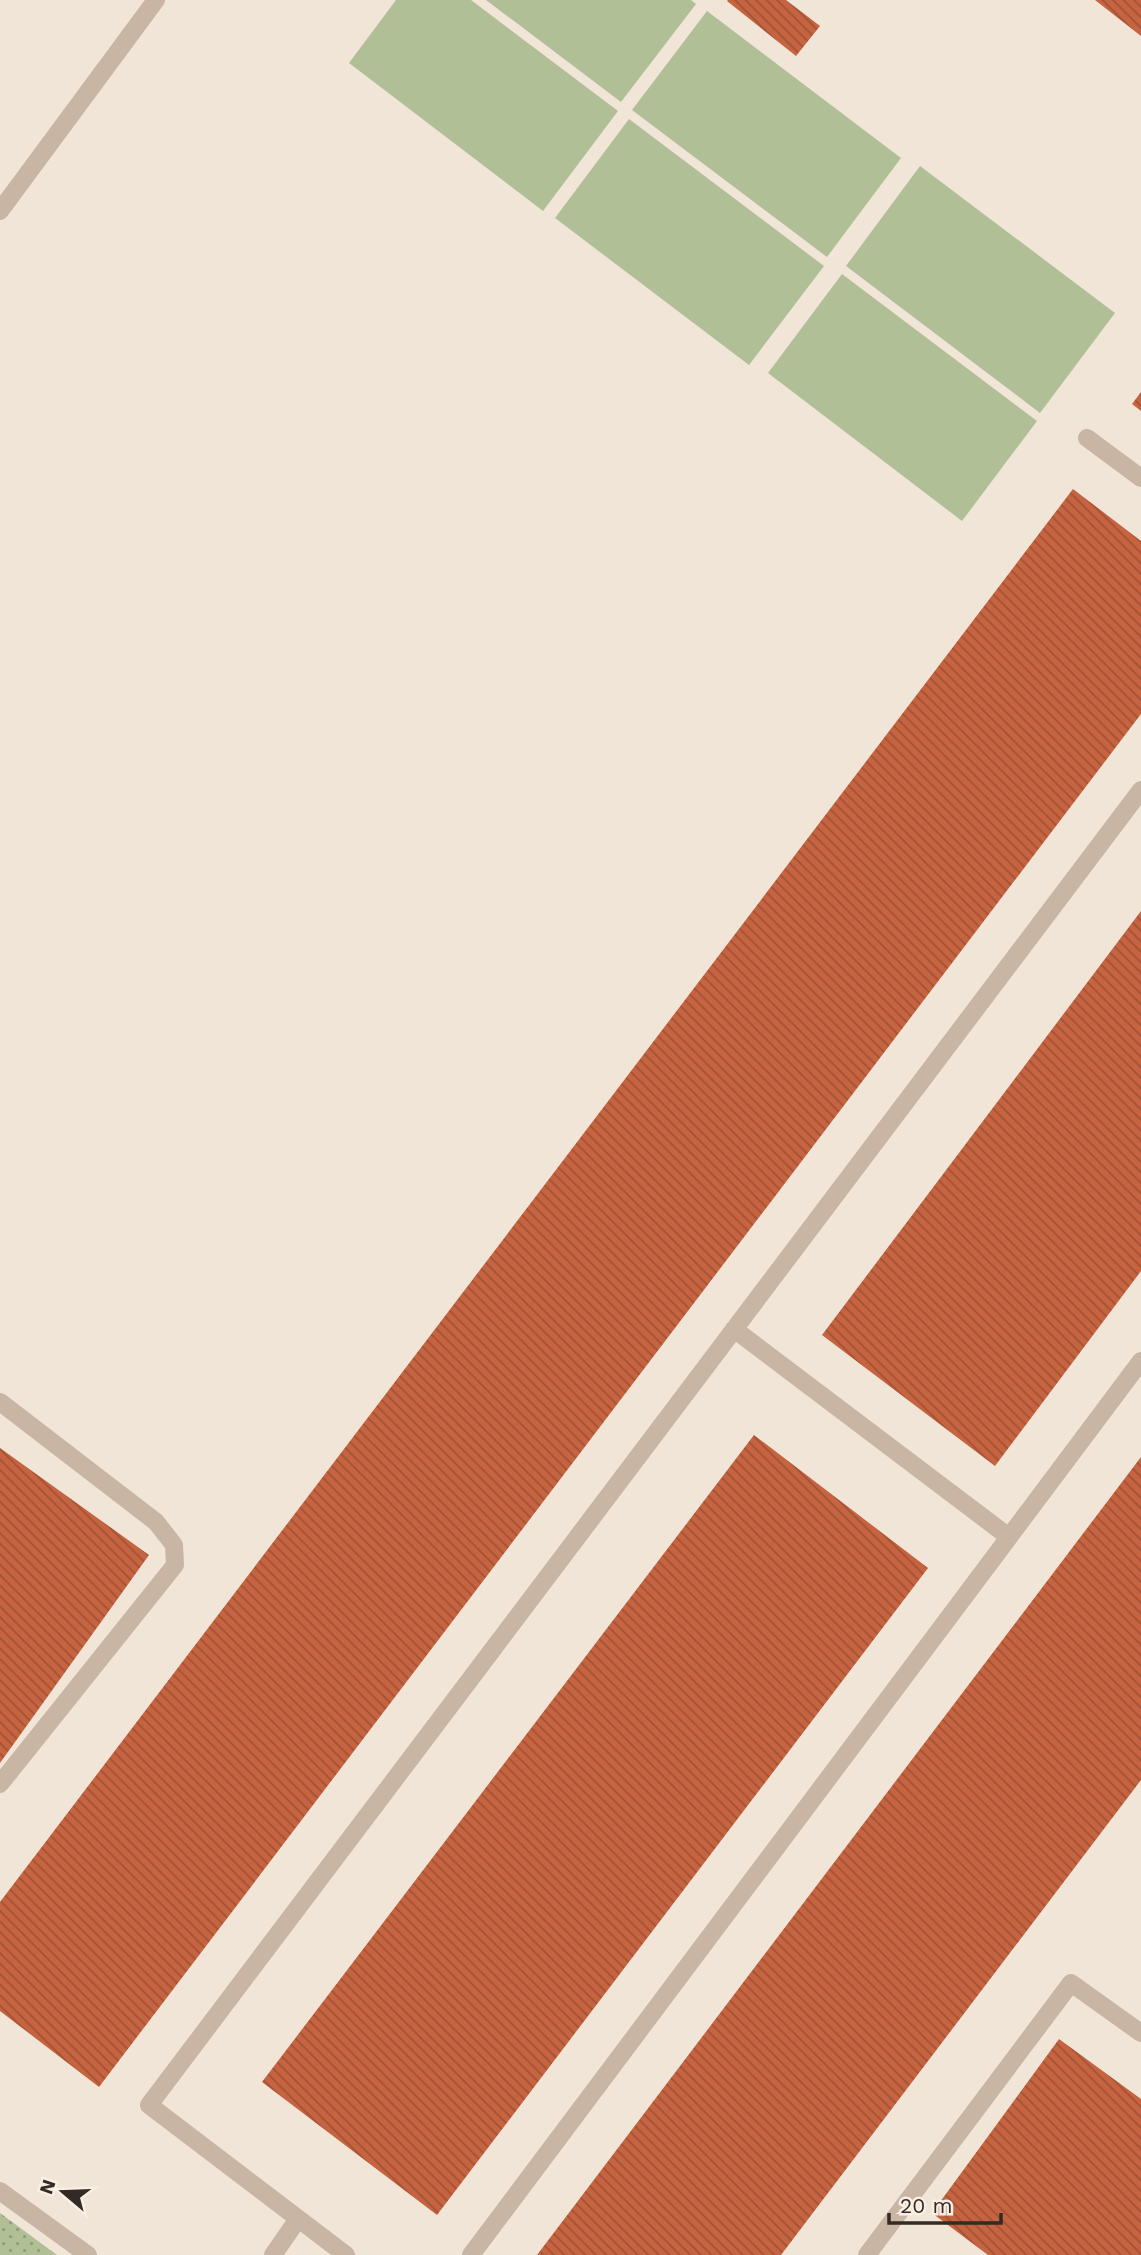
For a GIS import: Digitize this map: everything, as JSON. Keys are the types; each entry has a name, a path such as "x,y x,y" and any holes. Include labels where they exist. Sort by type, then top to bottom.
{"street":[{"path":"0,211 156,0"},
{"path":"1087,438 1141,478"},
{"path":"346,2255 149,2105 1141,790"},
{"path":"734,1329 1009,1537"},
{"path":"471,2255 1141,1361"},
{"path":"0,1402 156,1522 174,1545 175,1565 0,1784"},
{"path":"867,2255 1071,1983 1141,2034"},
{"path":"0,2191 88,2255"},
{"path":"273,2255 298,2219"}],"green space":[{"path":"396,0 471,0 618,111 543,211 349,63"},
{"path":"486,0 691,0 696,4 621,102"},
{"path":"707,11 901,158 827,257 632,110"},
{"path":"629,119 824,266 749,365 555,218"},
{"path":"920,166 1115,313 1040,413 846,266"},
{"path":"842,274 1037,421 962,521 768,373"},
{"path":"0,2213 57,2255 0,2255"}],"building":[{"path":"728,0 786,0 820,26 796,56"},
{"path":"1095,0 1141,0 1141,36"},
{"path":"1141,392 1141,411 1132,404"},
{"path":"1073,489 1141,541 1141,714 99,2087 0,2011 0,1902"},
{"path":"1141,911 1141,1271 995,1466 822,1335"},
{"path":"754,1435 928,1568 437,2215 262,2082"},
{"path":"0,1448 149,1555 0,1763"},
{"path":"1141,1457 1141,1780 781,2255 537,2255"},
{"path":"1059,2039 1141,2099 1141,2255 988,2255 932,2213"}]}
